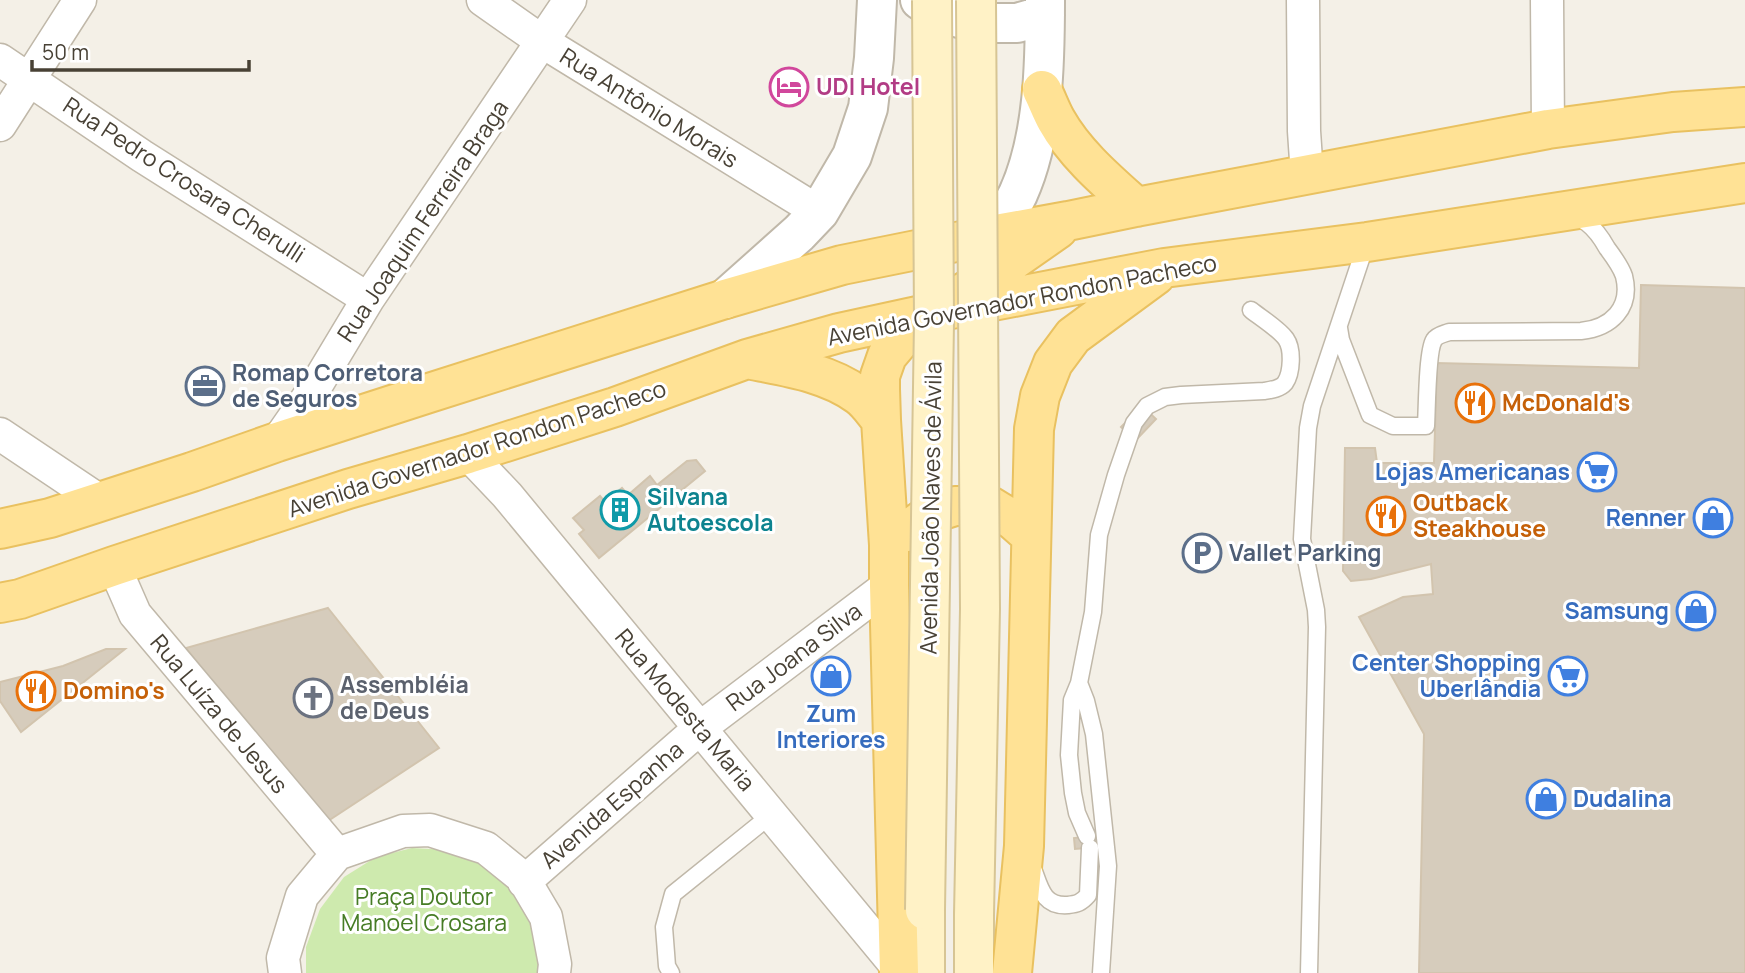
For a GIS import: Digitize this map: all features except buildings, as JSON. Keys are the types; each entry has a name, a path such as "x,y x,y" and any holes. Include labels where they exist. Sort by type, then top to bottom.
{"main road":[{"name":"Avenida João Naves de Ávila","path":"907,972 925,910 934,322 932,0"},
{"name":"Avenida João Naves de Ávila","path":"974,973 980,609 976,0"},
{"path":"1042,90 1056,121 1073,144 1136,207"},
{"path":"0,529 50,518 277,442 725,299 842,265 1548,129 1673,112 1745,107"},
{"name":"Avenida Governador Rondon Pacheco","path":"0,603 20,599 348,489 615,407 747,359 839,333 1164,268 1367,242 1745,183"},
{"path":"931,313 1068,222"},
{"path":"882,323 991,235"},
{"path":"1012,973 1024,846 1030,535 1034,429 1040,396 1053,363 1073,336 1164,268"},
{"name":"Avenida João Naves de Ávila","path":"907,972 880,376 887,356 902,337 931,313"},
{"path":"747,359 802,370 841,384 861,396 881,421"},
{"path":"889,545 930,514 955,506 990,506 1013,520 1030,535"}],"street":[{"path":"0,125 80,0"},
{"name":"Rua Antônio Morais","path":"482,0 543,42 819,212"},
{"name":"Rua Joaquim Ferreira Braga","path":"277,442 314,389 368,299 570,0"},
{"path":"725,299 819,212 852,156 868,108 877,0"},
{"path":"920,0 938,12 976,23 1017,23 1045,8"},
{"path":"1303,0 1307,175"},
{"path":"1547,0 1548,129"},
{"path":"991,235 1018,195 1031,158 1042,90 1045,8"},
{"name":"Rua Pedro Crosara Cherulli","path":"0,60 142,156 368,299"},
{"path":"0,434 100,501"},
{"name":"Rua Modesta Maria","path":"468,454 507,495 771,815 907,972"},
{"name":"Rua Luíza de Jesus","path":"114,566 135,614 337,854"},
{"name":"Rua Joana Silva","path":"700,728 888,585"},
{"name":"Avenida Espanha","path":"524,882 700,728"},
{"path":"285,973 283,958 302,896 337,854 403,831 429,830 486,848 523,878 546,918 555,964 554,973"}],"lane":[{"path":"1339,328 1341,340 1370,415 1393,426 1426,426 1430,358 1434,340 1441,334 1594,330 1616,317 1623,304 1625,292 1623,275 1599,236 1587,223 1564,211"},
{"path":"1308,973 1317,627 1302,539 1305,459 1312,406 1367,242"},
{"path":"1024,846 1045,898 1058,906 1077,904 1088,895 1089,842 1077,813 1069,755 1072,700 1079,683 1096,590 1099,535 1134,423 1147,406 1165,397 1250,393 1275,389 1285,383 1291,366 1291,350 1287,340 1251,310"},
{"path":"1079,683 1094,734 1108,866 1101,973"},
{"path":"671,973 667,966 664,927 673,894 771,815"}],"green space":[{"name":"Praça Doutor Manoel Crosara","path":"412,848 450,850 484,864 513,888 533,920 541,973 306,973 306,947 320,909 344,877 376,857"}],"place":[{"name":"UDI Hotel","path":"789,87"},
{"name":"Romap Corretora de Seguros","path":"205,386"},
{"name":"McDonald's","path":"1475,403"},
{"name":"Lojas Americanas","path":"1597,472"},
{"name":"Silvana Autoescola","path":"620,510"},
{"name":"Outback Steakhouse","path":"1386,516"},
{"name":"Renner","path":"1713,518"},
{"name":"Vallet Parking","path":"1202,553"},
{"name":"Samsung","path":"1696,611"},
{"name":"Zum Interiores","path":"831,676"},
{"name":"Center Shopping Uberlândia","path":"1568,676"},
{"name":"Domino's","path":"36,691"},
{"name":"Assembléia de Deus","path":"313,698"},
{"name":"Dudalina","path":"1546,799"}]}
